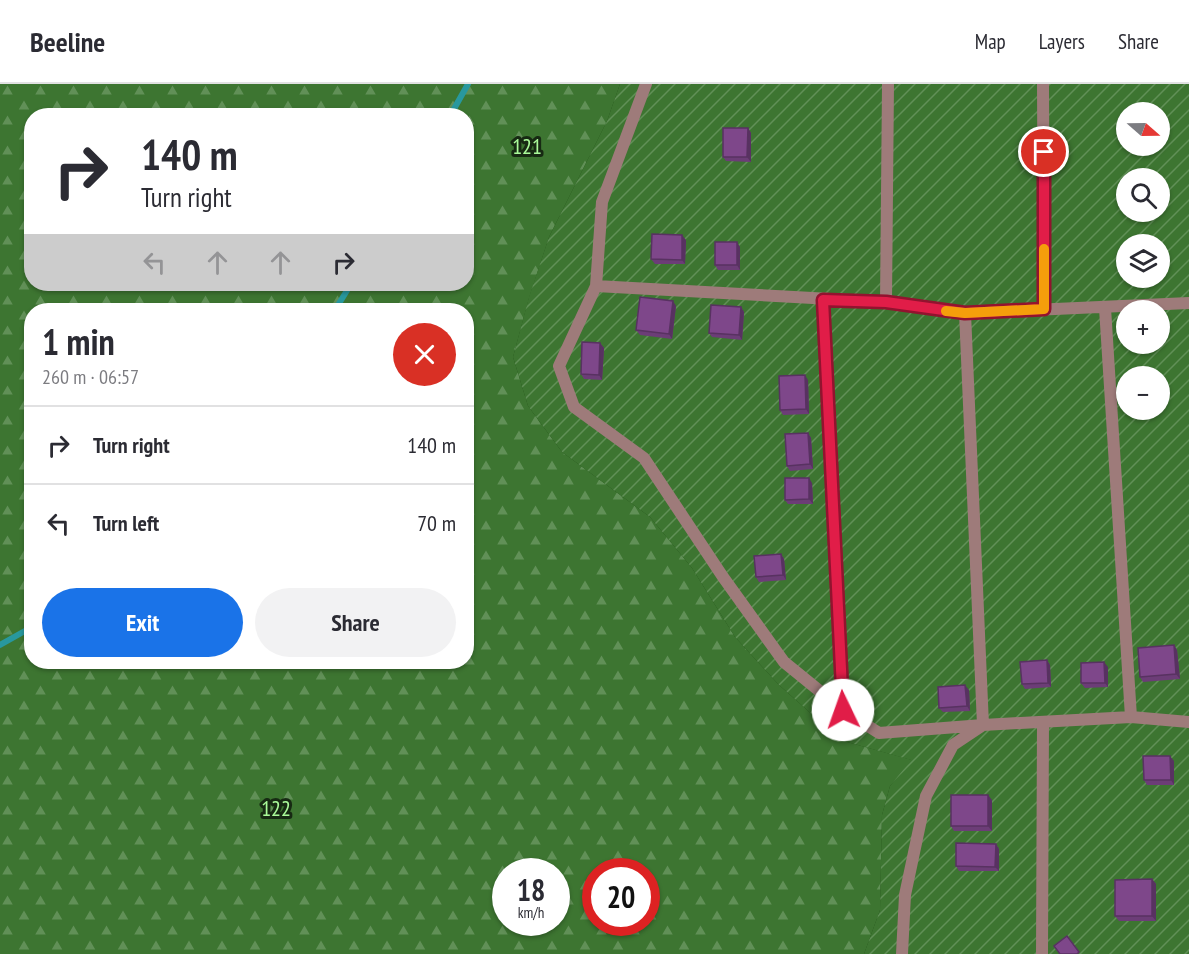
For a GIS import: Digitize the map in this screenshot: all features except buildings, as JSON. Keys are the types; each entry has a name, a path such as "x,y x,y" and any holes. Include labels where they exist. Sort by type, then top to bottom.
{"lane":[{"path":"646,84 602,202 596,286 559,366 574,407 644,459 723,577 784,662 843,710 879,734 983,725 1131,717 1189,722"},
{"path":"886,302 888,84"},
{"path":"1043,84 1044,309"},
{"path":"596,286 886,302 965,313 1189,303"},
{"path":"823,300 843,710"},
{"path":"1105,308 1131,717"},
{"path":"965,313 983,725"},
{"path":"1042,954 1043,722"},
{"path":"902,954 905,895 926,796 952,745 983,725"}],"green space":[{"name":"122","path":"0,84 620,84 607,121 549,237 529,298 513,357 528,406 562,452 650,517 692,568 735,637 779,685 840,740 912,760 890,786 882,815 880,910 864,954 0,954"},
{"path":"620,84 1189,84 1189,954 864,954 880,910 882,815 890,786 911,760 840,740 779,685 735,637 692,568 650,517 562,452 528,406 513,357 529,297 549,237 607,121"}],"waterway":[{"path":"454,108 468,84"},
{"path":"339,303 347,291"},
{"path":"0,645 24,632"}],"slow traffic":[{"path":"946,311 965,313 1044,309 1044,249"}],"route":[{"path":"843,710 823,300 886,302 965,313 1044,309 1044,152"}],"park label":[{"name":"121","path":"527,146"}]}
